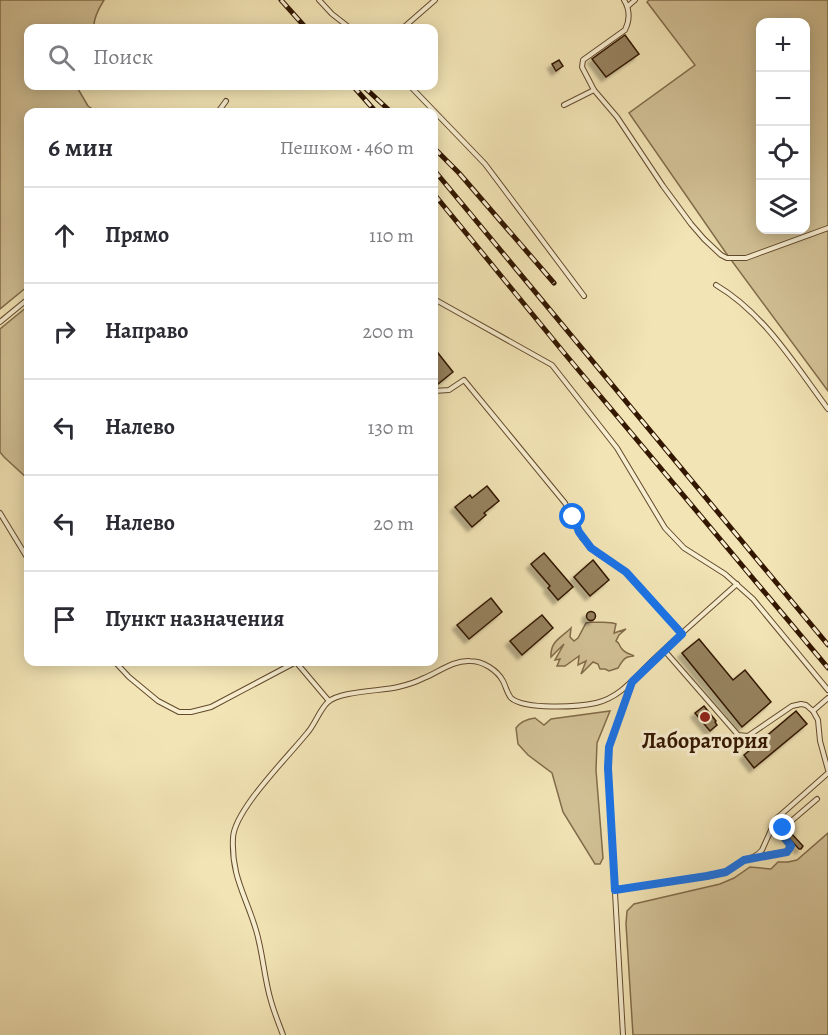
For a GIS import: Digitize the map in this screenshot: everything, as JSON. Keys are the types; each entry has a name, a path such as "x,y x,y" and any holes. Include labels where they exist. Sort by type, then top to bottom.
{"lane":[{"path":"319,0 345,24"},
{"path":"408,24 435,0"},
{"path":"624,0 629,14 625,30 581,62 582,67 594,90 617,117 678,208 704,239 721,255 728,258 746,258 828,228"},
{"path":"627,6 634,0"},
{"path":"414,90 431,108"},
{"path":"564,105 594,90"},
{"path":"221,108 226,101"},
{"path":"438,115 486,164 584,296"},
{"path":"716,285 752,312 783,349 828,410"},
{"path":"438,301 552,365 617,448 665,528 684,548 725,574 753,599 828,690"},
{"path":"0,322 24,302"},
{"path":"438,392 449,390 464,380 565,503 582,538 597,553 626,572 682,634"},
{"path":"0,513 24,552"},
{"path":"283,1035 271,1000 256,929 241,891 234,865 233,835 242,812 310,730 329,701 341,696 404,685 424,679 463,660 482,663 491,668 502,680 512,699 530,705 574,706 594,703 615,696 632,682 737,584"},
{"path":"664,650 738,735 748,736 792,706 801,704 809,707 818,720 820,741 828,772 776,819 762,850 753,857"},
{"path":"119,666 158,701 179,712 191,712 211,707 289,666"},
{"path":"300,666 329,701"},
{"path":"623,1035 608,768 609,747 632,682"},
{"path":"813,711 828,698"},
{"path":"615,890 726,872 744,860 785,852 791,848 791,845 782,834 782,829 817,799"}],"shaded area":[{"path":"0,0 104,0 95,17 94,24 24,24 24,90 79,90 91,108 24,108 24,289 0,309"},
{"path":"649,0 828,0 828,391 726,253 629,113 695,65 647,2"},
{"path":"24,309 24,475 0,452 0,329"},
{"path":"586,623 616,624 614,633 626,629 616,641 623,650 634,656 626,658 618,668 609,671 600,669 598,664 593,662 581,674 586,661 578,665 579,656 565,666 557,666 560,659 555,660 564,644 551,657 554,643 571,628 570,637 574,641"},
{"path":"610,711 597,743 596,770 603,858 600,864 595,864 563,812 552,773 528,755 518,744 516,728 522,722 532,718 544,725 551,719"},
{"path":"828,833 828,1035 633,1035 627,911 634,904 720,884 750,867 771,869 778,862 797,860"}],"building":[{"path":"625,35 639,54 606,77 592,59"},
{"path":"559,60 563,66 556,71 552,64"},
{"path":"438,353 453,372 438,384"},
{"path":"487,486 499,501 472,527 455,507 470,495 472,498"},
{"path":"544,553 573,587 558,600 548,588 550,586 531,564"},
{"path":"593,560 609,580 590,596 574,577"},
{"path":"491,598 502,612 469,639 457,625"},
{"path":"591,612 595,616 591,620 587,616"},
{"path":"542,615 553,628 522,655 510,641"},
{"path":"699,639 733,680 745,670 771,702 742,727 682,653"},
{"name":"Лаборатория","path":"704,706 717,725 710,731 695,713"},
{"path":"796,711 807,724 754,768 744,755"},
{"path":"790,832 803,846 801,849 787,836"}],"railway":[{"path":"281,0 302,24"},
{"path":"357,90 372,108"},
{"path":"367,90 387,108"},
{"path":"438,152 459,173 554,283"},
{"path":"438,175 828,645"},
{"path":"438,199 828,668"}],"place":[{"name":"Лаборатория","path":"705,717"}],"route":[{"path":"573,517 582,538 591,548 626,572 682,634 632,682 609,747 608,768 615,890 726,872 753,857 787,852 791,845 781,833 783,828"}]}
